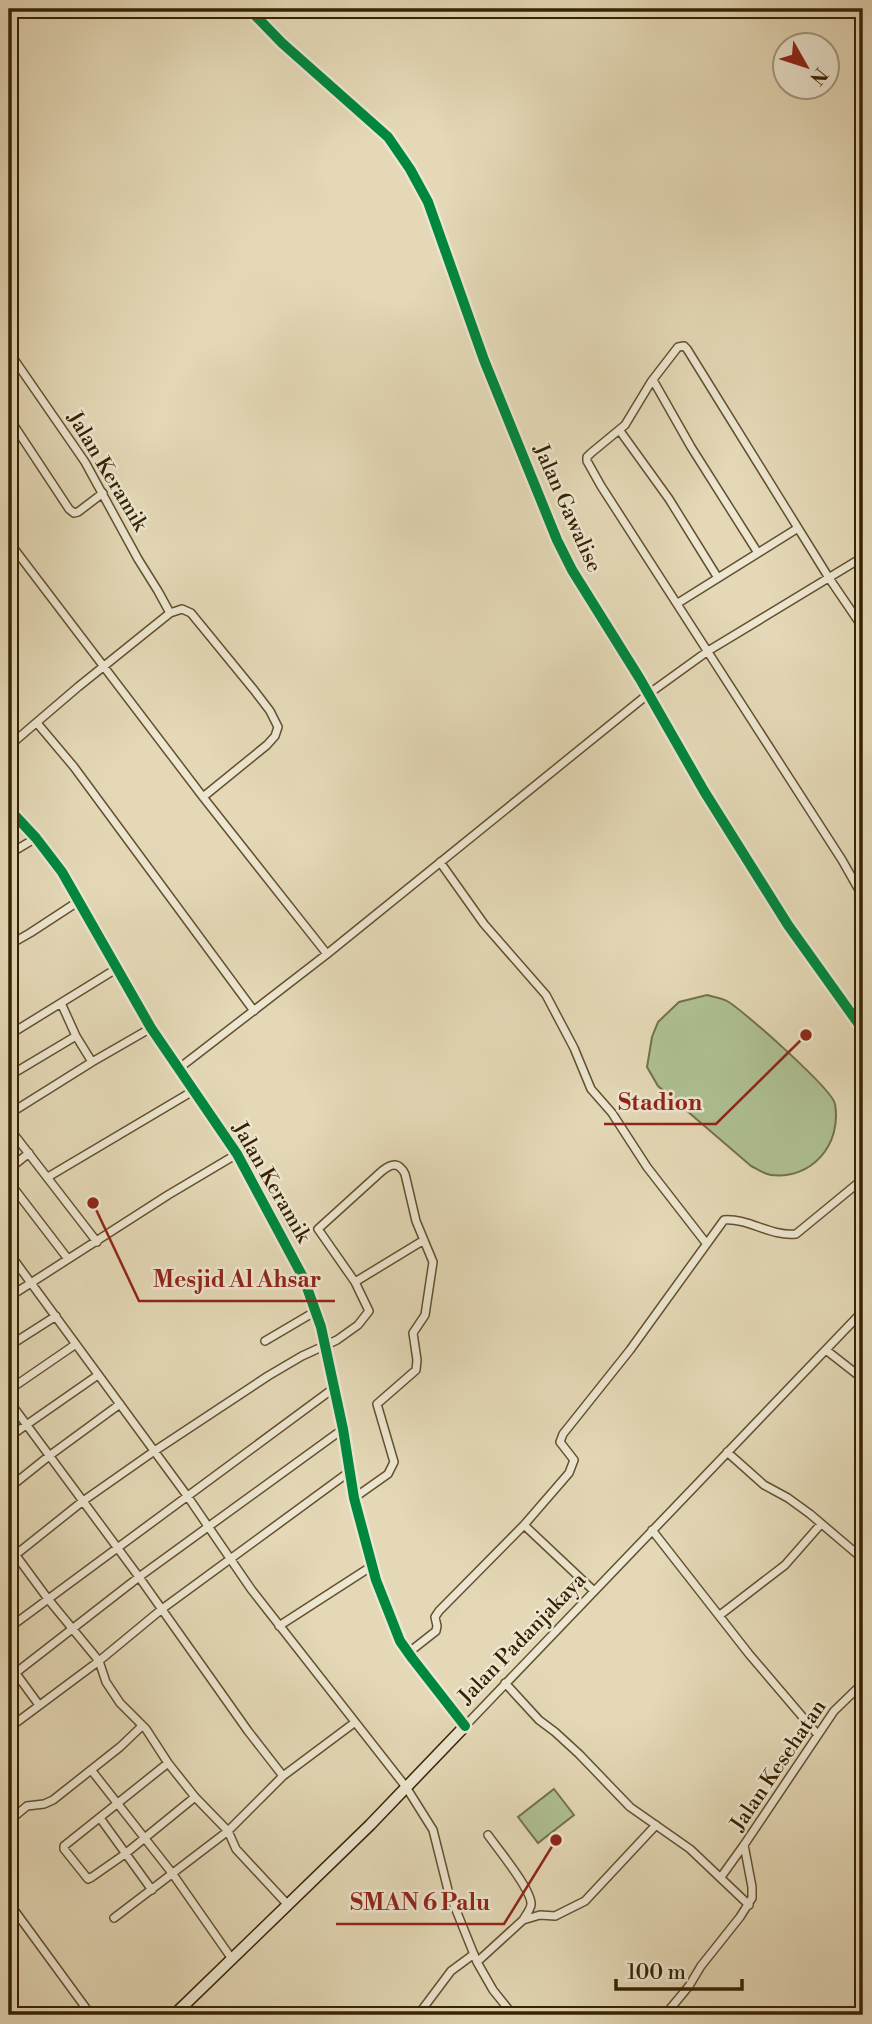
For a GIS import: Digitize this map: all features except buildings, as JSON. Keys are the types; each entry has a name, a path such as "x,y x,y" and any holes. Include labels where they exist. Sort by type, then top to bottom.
{"street":[{"name":"Jalan Gawalise","path":"249,9 282,43 388,138 410,169 431,209 484,360 557,540 572,570 788,925 863,1030"},
{"path":"863,628 687,349 684,346 678,347 653,380 625,425 591,453 587,461 863,897"},
{"name":"Jalan Keramik","path":"9,355 85,462 170,614"},
{"path":"653,380 691,447 758,553"},
{"path":"9,418 74,513 103,493"},
{"path":"620,431 669,499 718,578"},
{"path":"678,603 798,527"},
{"path":"9,542 203,797 327,954"},
{"path":"178,1069 327,954 647,695 708,651 863,557"},
{"path":"9,746 170,614 182,608 191,613 262,701 278,727 275,736 267,745 203,797"},
{"path":"37,723 74,767 254,1011"},
{"name":"Jalan Keramik","path":"9,809 62,872 150,1028 237,1154 304,1279 325,1345 354,1498 372,1566 392,1624 408,1653 465,1726"},
{"path":"9,854 36,838"},
{"path":"440,862 484,924 546,995 574,1048 591,1088 706,1243"},
{"path":"9,944 79,901"},
{"path":"9,1035 116,969"},
{"path":"61,1003 92,1062"},
{"path":"852,1013 863,1007"},
{"path":"9,1115 150,1028"},
{"path":"9,1076 76,1036"},
{"path":"48,1177 193,1091"},
{"path":"9,1128 97,1242"},
{"path":"9,1169 29,1153"},
{"path":"9,1297 237,1154"},
{"path":"12,1558 153,1452 268,1376 337,1340 358,1325 369,1311 355,1282 318,1229 390,1165 400,1167 405,1174 416,1221 431,1255 433,1267 425,1315 412,1334 418,1367 376,1407 394,1462 388,1474 354,1498"},
{"path":"408,1653 436,1630 435,1617 439,1611 524,1525 573,1466 574,1459 560,1442 563,1434 630,1350 720,1224 726,1219 740,1220 786,1234 796,1234 863,1179"},
{"path":"9,1182 68,1259"},
{"path":"355,1282 424,1240"},
{"path":"9,1253 210,1527 279,1626 406,1787 435,1835 447,1890 475,1958 493,1990 513,2015"},
{"path":"265,1341 316,1311"},
{"name":"Jalan Padanjakaya","path":"174,2015 406,1787 863,1311"},
{"path":"9,1346 55,1316"},
{"path":"9,1390 76,1344"},
{"path":"826,1350 863,1380"},
{"path":"9,1437 98,1375"},
{"path":"9,1628 334,1388"},
{"path":"9,1401 283,1776"},
{"path":"9,1488 120,1404"},
{"path":"12,1675 139,1577 343,1429"},
{"path":"727,1452 769,1489 788,1498 861,1554"},
{"path":"9,1728 99,1661 162,1609 349,1472"},
{"path":"720,1615 785,1564 821,1524"},
{"path":"524,1525 594,1591"},
{"path":"652,1530 749,1654 818,1735"},
{"path":"9,1546 12,1558 74,1628 99,1661 106,1682 120,1703 142,1726 195,1797 228,1831 236,1849 288,1905"},
{"path":"279,1626 372,1566"},
{"path":"9,1664 12,1675 39,1705"},
{"path":"505,1683 539,1720 579,1754 630,1807 690,1849 749,1905 666,2015"},
{"name":"Jalan Kesehatan","path":"749,1905 753,1894 744,1845 818,1735 843,1701 863,1683"},
{"path":"114,1918 228,1831 283,1776 354,1723"},
{"path":"9,1821 27,1806 53,1800 120,1748 142,1726"},
{"path":"168,1763 64,1846 64,1849 88,1879 125,1854 195,1797"},
{"path":"92,1771 172,1873 232,1959"},
{"path":"100,1818 152,1890"},
{"path":"523,1920 540,1915 555,1916 585,1901 656,1825"},
{"path":"418,2015 451,1971 475,1958 523,1920 531,1907 531,1900 523,1883 488,1835"},
{"path":"721,1877 744,1845"},
{"path":"9,1903 90,2015"}],"green space":[{"path":"707,995 727,1001 750,1019 820,1083 835,1104 834,1133 829,1145 811,1165 799,1172 771,1175 751,1166 658,1086 647,1067 652,1037 658,1022 679,1002"},
{"path":"554,1789 574,1815 538,1843 518,1817"}],"cycle path":[{"path":"249,9 282,43 388,137 410,169 428,202 484,360 557,540 572,570 640,679 704,791 788,925 863,1030"},
{"path":"9,809 62,872 151,1028 237,1154 304,1279 321,1327 343,1429 354,1498 376,1580 400,1641 465,1726"}],"place":[{"name":"Stadion","path":"806,1035"},
{"name":"Mesjid Al Ahsar","path":"93,1203"},
{"name":"SMAN 6 Palu","path":"556,1840"}]}
